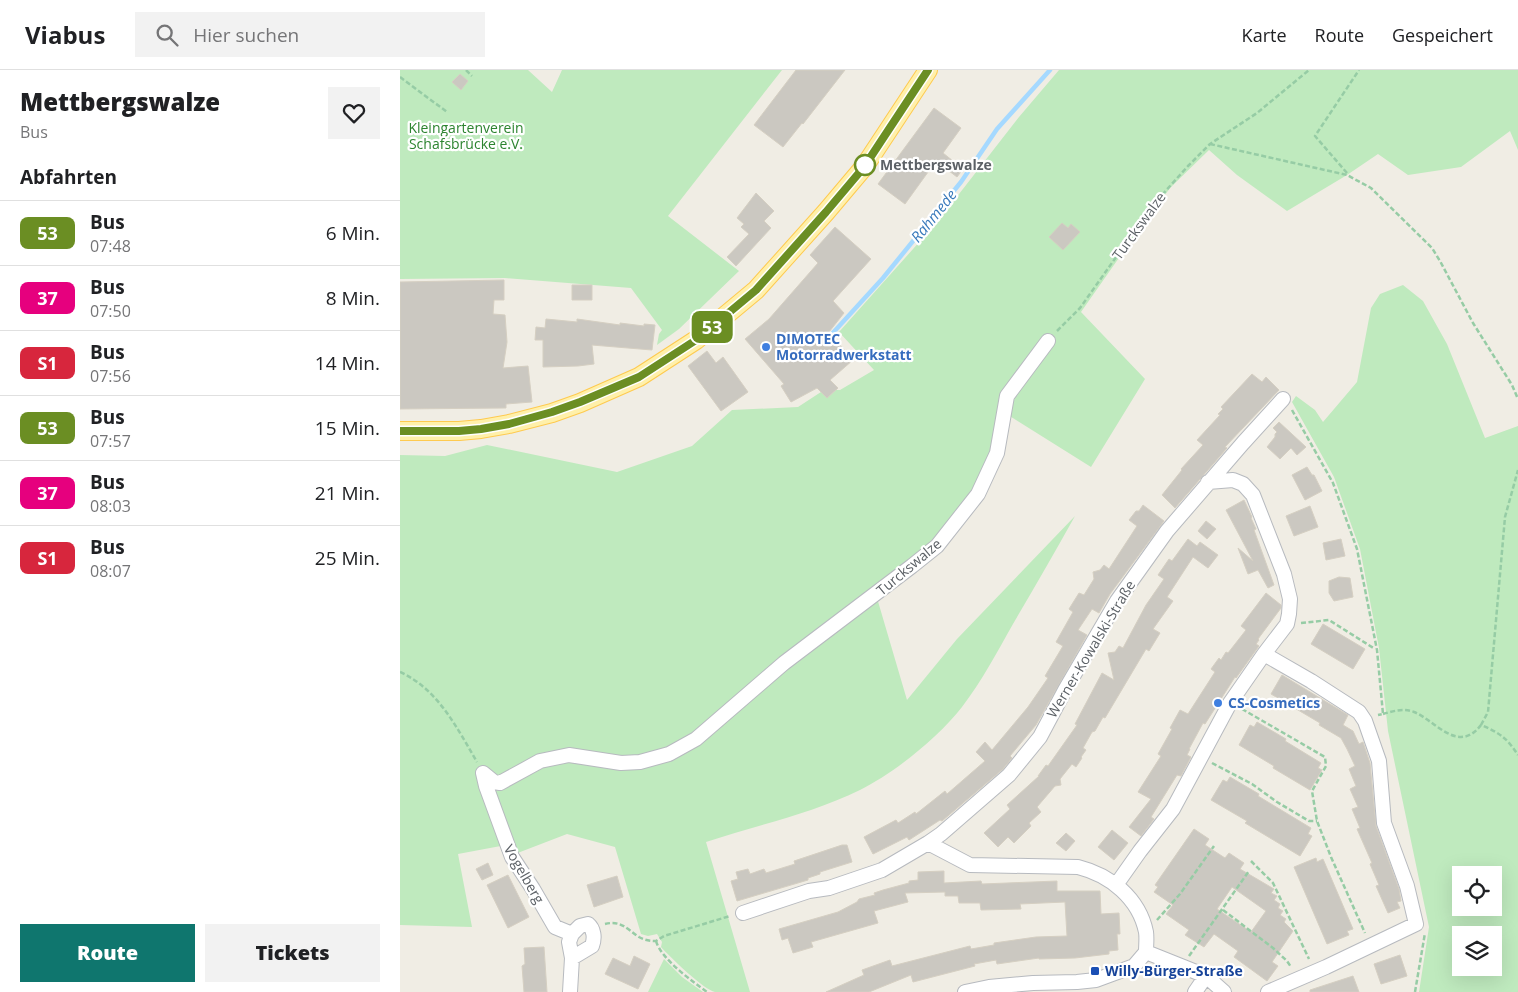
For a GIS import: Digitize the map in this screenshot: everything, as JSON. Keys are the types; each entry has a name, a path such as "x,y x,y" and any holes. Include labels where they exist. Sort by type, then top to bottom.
{"main road":[{"path":"400,431 466,430 509,424 552,412 639,377 696,340 756,290 826,212 864,167 928,70"}],"street":[{"name":"Turckswalze","path":"483,773 494,782 500,783 540,761 569,755 621,763 640,762 669,754 696,740 784,663 859,608 937,546 978,494 997,453 1007,396 1048,341"},
{"name":"Werner-Kowalski-Straße","path":"743,913 809,891 829,888 882,870 941,834 1010,774 1040,737 1117,601 1167,531 1208,482 1284,399"},
{"path":"1116,885 1173,809 1230,703 1287,624 1290,599 1284,574 1253,495 1242,484 1233,480 1208,482"},
{"path":"1264,654 1352,707 1359,712 1365,721 1379,761 1384,823 1407,886 1416,924 1268,992"},
{"name":"Vogelberg","path":"483,773 512,857 555,927 572,934"},
{"path":"928,843 970,865 1078,867 1093,871 1116,885 1130,899 1138,912 1146,932 1146,952 1134,966 1096,980 998,986 965,992"},
{"path":"570,992 572,958 569,942 572,934 580,926 588,924 592,928 594,936 592,946 572,958"},
{"path":"1146,952 1206,976 1224,992"},
{"path":"1195,992 1206,976"}],"path":[{"path":"466,70 472,76"},
{"name":"Turckswalze","path":"1048,341 1080,308 1153,205 1188,166 1210,144 1257,113 1309,70"},
{"path":"1359,70 1315,136 1348,174 1371,188 1432,248 1473,323 1512,385 1518,399"},
{"path":"400,77 447,112"},
{"path":"1210,144 1348,174"},
{"path":"1284,399 1328,473 1357,549 1376,650 1383,714"},
{"path":"1365,721 1399,710 1414,712 1440,730 1452,735 1471,735 1481,725 1488,712 1505,516 1518,470"},
{"path":"1287,624 1329,620 1376,650"},
{"path":"400,672 422,684 438,701 448,714 483,773"},
{"path":"1230,703 1325,758 1326,766 1312,790 1317,821 1330,857 1371,946"},
{"path":"1481,725 1502,735 1518,755"},
{"path":"1202,758 1252,784 1309,821 1317,821"},
{"path":"1146,932 1180,894 1214,846"},
{"path":"1251,861 1273,882 1315,972"},
{"path":"1182,966 1249,871"},
{"path":"1222,910 1288,961 1299,978"},
{"path":"592,928 610,922 616,923 627,927 644,940 656,941 664,936 743,913"},
{"path":"1415,992 1427,927 1425,920 1416,924"},
{"path":"656,941 658,948 665,956 679,970 707,992"}],"green space":[{"name":"Kleingartenverein Schafsbrücke e.V.","path":"400,70 528,70 552,92 562,70 782,70 668,216 739,271 679,329 657,345 659,334 662,330 631,288 505,278 400,279"},
{"path":"1059,70 1518,70 1518,150 1510,131 1461,167 1408,175 1378,154 1287,211 1237,175 1209,150 1171,187 1081,312 1145,379 1091,467 1008,415 980,497 877,598 907,700 957,639 1075,516 989,666 962,707 941,731 915,754 860,790 784,819 706,842 750,992 715,992 710,990 687,972 661,947 662,942 657,934 648,936 641,934 615,847 567,834 515,854 511,844 458,854 472,927 400,925 400,455 445,456 487,445 617,472 692,446 732,410 798,407 821,392 827,398 836,390 840,390 874,370 839,332 938,221 1019,117"},
{"path":"1403,285 1423,301 1447,344 1485,438 1518,426 1518,992 1419,992 1429,927 1388,731 1379,648 1360,549 1334,477 1292,402 1296,396 1315,410 1323,422 1357,382 1371,308 1380,294"},
{"path":"664,959 682,977 703,992 648,992"}],"building":[{"path":"796,70 845,70 783,147 754,125"},
{"path":"460,74 468,81 461,90 452,82"},
{"path":"934,108 961,128 943,153 963,169 957,177 936,161 905,204 878,184"},
{"path":"756,193 774,211 764,221 771,228 736,266 727,257 749,234 741,227 744,224 737,218"},
{"path":"1062,223 1068,228 1071,224 1080,232 1063,250 1049,237"},
{"path":"835,227 871,259 833,301 844,313 829,332 853,360 830,380 838,388 827,398 817,388 791,402 781,386 784,384 745,339 769,319 818,263 810,255"},
{"path":"504,280 504,300 494,300 493,314 505,315 507,342 503,368 528,366 532,402 506,404 506,408 400,409 400,282"},
{"path":"572,285 592,285 592,300 572,300"},
{"path":"546,319 577,322 577,319 620,325 620,323 644,326 644,324 655,325 652,350 592,345 594,364 543,367 543,340 535,340 536,327 545,328"},
{"path":"707,351 716,363 723,357 748,392 721,411 688,366"},
{"path":"1252,374 1262,382 1266,377 1279,390 1225,447 1227,448 1175,508 1162,495 1181,469 1203,445 1197,440 1220,415 1218,414 1223,409 1221,407"},
{"path":"1279,422 1306,447 1297,455 1291,448 1280,459 1267,447 1275,437 1277,432 1273,428"},
{"path":"1307,467 1312,475 1314,475 1322,491 1305,500 1292,475"},
{"path":"1244,500 1252,517 1256,529 1254,530 1274,585 1268,588 1258,570 1248,574 1238,548 1253,561 1226,510"},
{"path":"1143,505 1164,521 1110,594 1099,613 1092,609 1078,630 1087,635 1036,725 1010,756 1012,758 1003,769 942,821 940,820 909,840 907,837 873,854 864,837 896,820 898,823 915,812 916,814 945,791 947,794 985,761 976,752 985,742 992,750 1028,707 1048,678 1045,676 1063,646 1056,642 1073,612 1069,609 1079,593 1084,595 1094,579 1093,572 1100,570 1104,565 1109,569 1137,526 1129,520"},
{"path":"1310,506 1318,527 1294,536 1286,516"},
{"path":"1206,521 1216,529 1207,539 1198,531"},
{"path":"1188,539 1197,546 1200,542 1218,555 1208,568 1193,557 1167,597 1173,601 1153,629 1160,633 1149,651 1146,649 1105,718 1103,717 1095,731 1092,732 1083,748 1086,750 1076,767 1072,764 1060,779 1061,785 1055,786 1037,807 1041,812 1029,823 1031,826 1014,843 1008,837 998,847 984,833 1010,809 1007,805 1039,776 1046,765 1048,766 1077,725 1075,724 1102,673 1114,680 1108,653 1115,652 1119,646 1123,648 1146,605 1164,579 1158,575 1169,559 1172,561"},
{"path":"1341,539 1345,556 1326,560 1323,543"},
{"path":"1339,577 1350,578 1353,597 1334,601 1329,593 1329,581"},
{"path":"1266,593 1281,605 1281,608 1258,639 1256,644 1259,646 1235,677 1205,724 1203,723 1189,749 1187,755 1191,757 1181,776 1177,775 1151,817 1154,819 1141,836 1129,827 1151,799 1138,792 1161,756 1158,754 1172,729 1170,728 1180,710 1188,714 1215,672 1211,669 1219,658 1221,660 1226,652 1228,653 1246,630 1241,626"},
{"path":"1323,624 1365,649 1353,669 1311,644"},
{"path":"1282,675 1348,715 1343,725 1353,731 1359,744 1363,742 1370,763 1376,826 1399,889 1401,901 1397,902 1400,908 1388,913 1376,886 1379,885 1370,864 1372,863 1357,829 1360,828 1352,809 1358,807 1350,789 1356,786 1349,769 1355,766 1347,749 1341,738 1319,725 1320,723 1271,694"},
{"path":"1257,722 1321,763 1318,768 1322,770 1310,790 1239,745 1250,725 1254,727"},
{"path":"1230,777 1311,828 1308,834 1312,836 1300,856 1211,800 1223,780 1227,782"},
{"path":"1194,829 1209,839 1205,845 1225,858 1229,853 1244,863 1240,869 1274,889 1271,893 1277,896 1274,900 1280,904 1278,908 1283,911 1280,915 1286,919 1284,922 1293,931 1272,962 1278,966 1267,981 1234,957 1238,951 1214,934 1204,947 1185,935 1189,930 1166,914 1173,905 1154,892 1158,887 1155,885","holes":["1232,887 1266,911 1251,932 1217,909"]},
{"path":"1112,830 1128,843 1114,860 1098,847"},
{"path":"1066,833 1075,841 1066,851 1056,843"},
{"path":"847,845 852,862 820,872 820,874 808,878 808,880 737,901 731,881 738,879 736,872 748,869 750,874 764,869 766,873 795,864 794,861"},
{"path":"1316,858 1317,862 1323,859 1353,929 1347,931 1349,935 1327,944 1294,867"},
{"path":"488,863 493,875 482,880 476,869"},
{"path":"944,871 944,883 981,881 982,884 1057,881 1057,891 1100,891 1101,914 1119,913 1120,934 1117,934 1118,950 1109,951 1109,954 1075,958 1039,958 997,964 996,960 974,964 975,966 913,982 911,975 869,992 826,992 864,975 862,970 890,960 892,966 970,946 971,949 994,945 994,943 1036,937 1067,936 1065,902 1020,904 1021,909 981,910 980,903 959,903 958,896 945,896 945,892 905,893 908,902 874,911 878,923 811,942 813,947 793,953 788,938 782,940 779,929 838,912 859,899 875,895 874,893 909,883 909,881 918,880 918,872"},
{"path":"508,875 529,917 508,928 487,885"},
{"path":"617,876 623,897 594,907 587,885"},
{"path":"544,947 547,992 524,992 522,966 525,964 524,948"},
{"path":"1400,955 1407,976 1381,984 1374,964"},
{"path":"634,956 650,964 638,989 605,974 613,958 630,966"},
{"path":"1353,976 1359,992 1310,992 1310,990"}],"waterway":[{"name":"Rahmede","path":"831,335 883,278 961,182 997,129 1050,70"}],"bus line":[{"name":"53","path":"400,431 481,429 502,426 552,412 639,377 696,340 756,290 826,212 864,167 928,70"}],"place":[{"name":"Mettbergswalze","path":"865,165"},
{"name":"DIMOTEC Motorradwerkstatt","path":"766,347"},
{"name":"CS-Cosmetics","path":"1218,703"},
{"name":"Willy-Bürger-Straße","path":"1095,971"}]}
